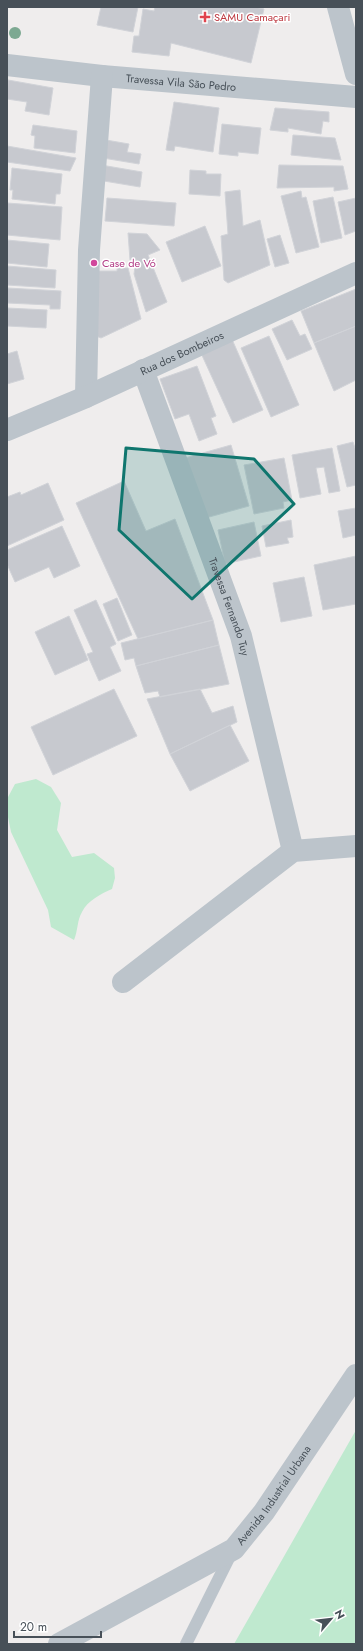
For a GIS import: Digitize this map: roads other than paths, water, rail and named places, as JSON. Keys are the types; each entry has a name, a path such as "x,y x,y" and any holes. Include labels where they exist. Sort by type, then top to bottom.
{"street":[{"path":"338,7 356,74"},
{"name":"Travessa Vila São Pedro","path":"7,65 102,76 356,97"},
{"path":"86,397 89,250 102,76"},
{"name":"Rua dos Bombeiros","path":"7,430 86,397 356,273"},
{"name":"Travessa Fernando Tuy","path":"143,370 241,636 293,851"},
{"path":"123,982 293,851 356,846"},
{"name":"Avenida Industrial Urbana","path":"59,1644 234,1548 264,1512 356,1375"}],"lane":[{"path":"186,1644 234,1548"}],"place":[{"name":"SAMU Camaçari","path":"205,17"},
{"name":"Case de Vó","path":"94,263"}]}
